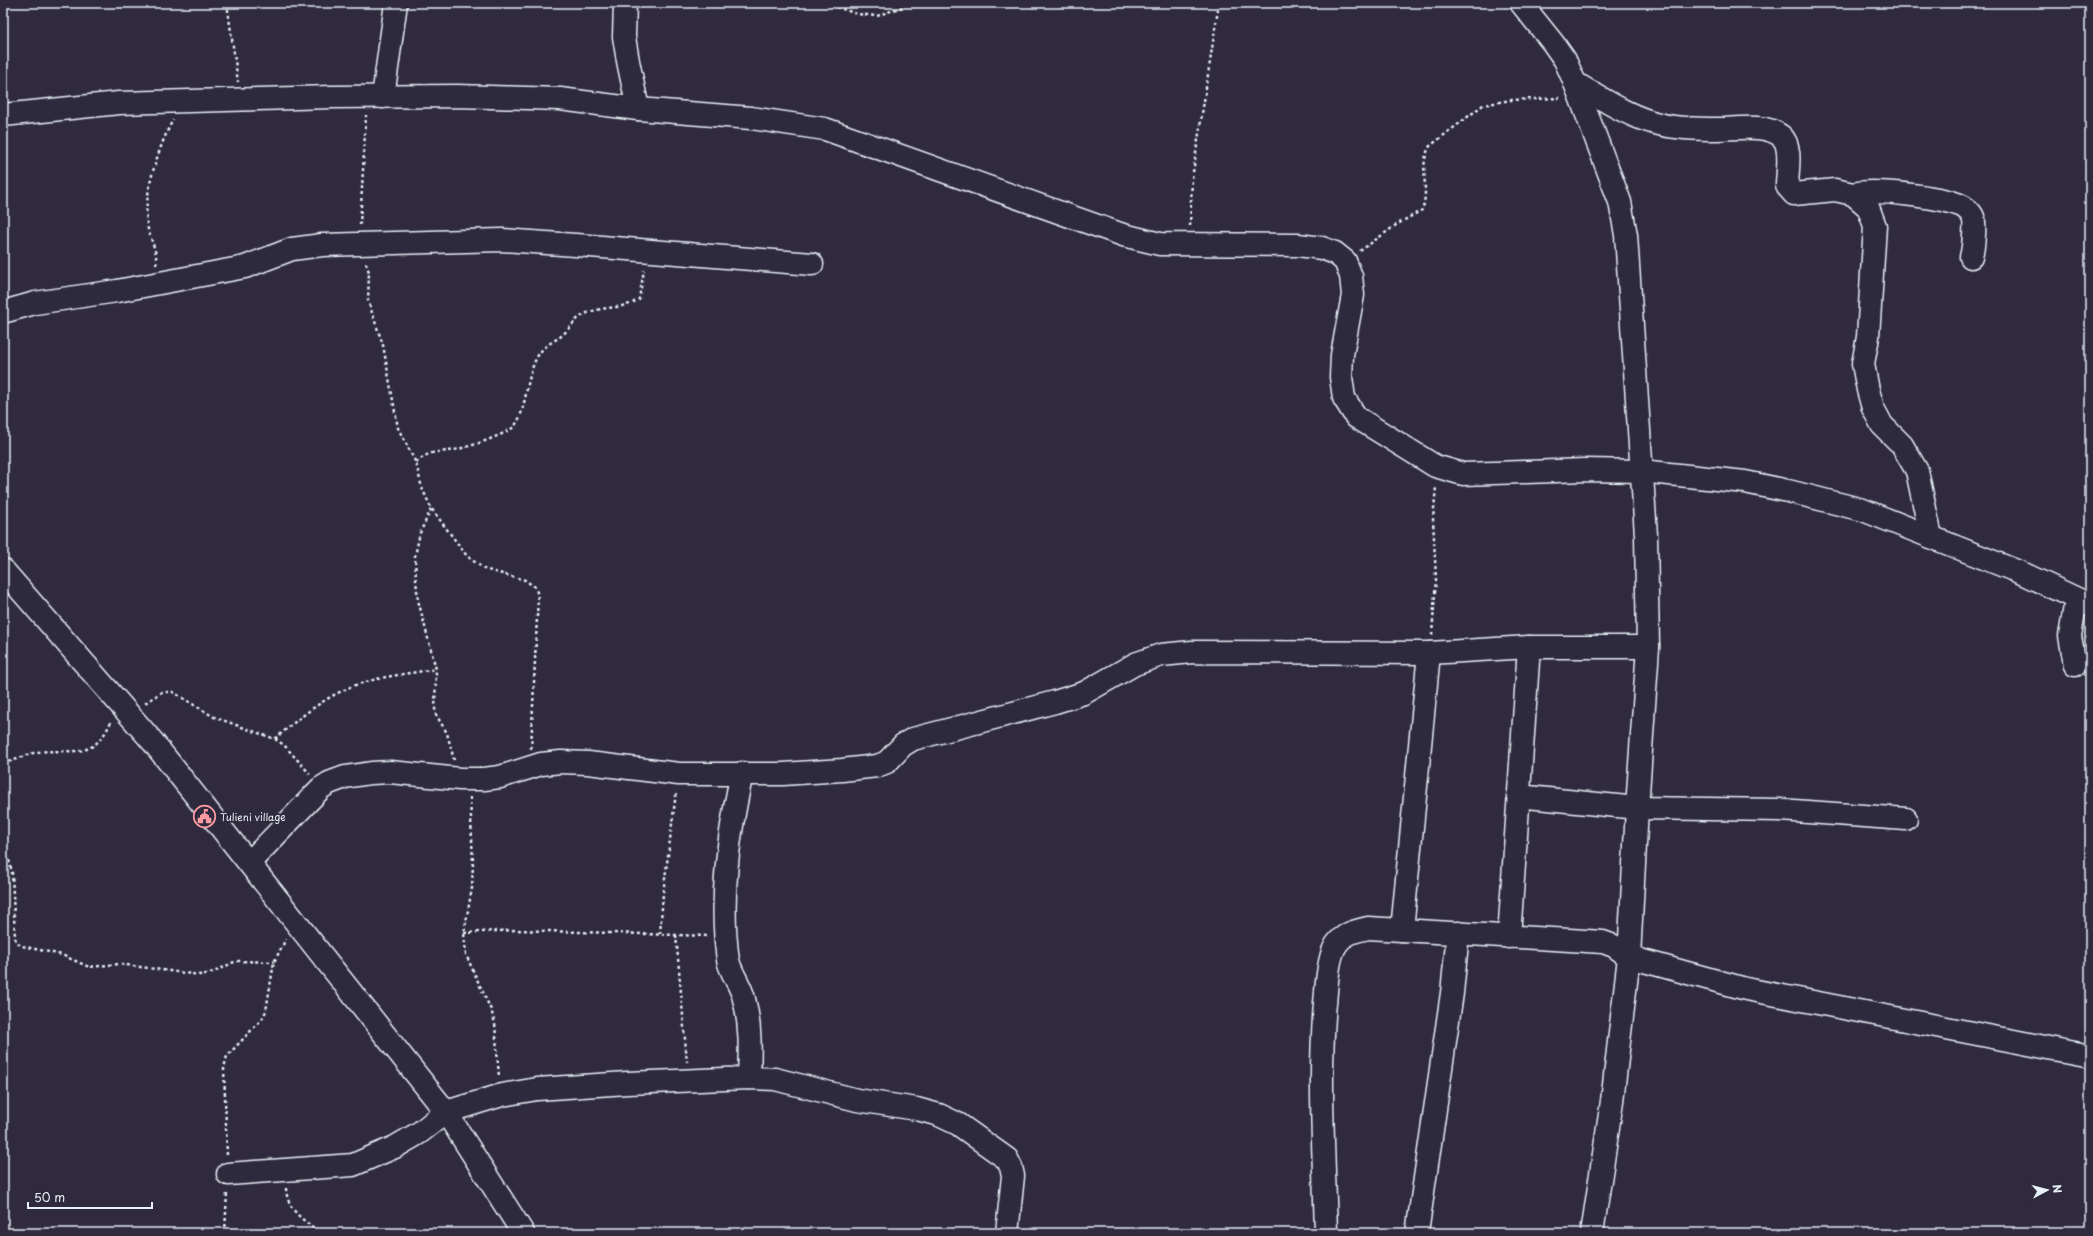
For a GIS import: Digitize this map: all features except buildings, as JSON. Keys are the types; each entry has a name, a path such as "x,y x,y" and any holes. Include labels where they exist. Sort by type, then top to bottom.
{"street":[{"path":"376,97 396,3"},
{"path":"625,3 624,37 638,109"},
{"path":"1521,3 1554,43 1565,60 1578,90 1620,202 1626,235 1646,535 1648,647 1629,957 1612,1101 1592,1233"},
{"path":"1578,90 1624,112 1663,125 1694,128 1761,129 1772,131 1781,137 1786,144 1788,156 1787,186 1794,194 1835,190 1853,194 1868,207 1875,226 1868,337 1863,364 1872,408 1882,425 1902,445 1917,471 1931,536"},
{"path":"3,115 119,103 376,97 560,99 638,109 751,118 825,129 1123,234 1160,244 1189,246 1298,245 1322,248 1335,253 1346,262 1351,276 1353,295 1342,355 1341,377 1344,398 1356,417 1435,466 1463,474 1585,470 1641,471 1745,482 1788,490 1863,510 2024,574 2083,603 2070,636 2075,665"},
{"path":"1853,194 1862,191 1874,192 1942,200 1961,205 1974,218 1971,257"},
{"path":"3,312 35,303 153,285 245,267 292,249 359,243 502,240 812,264"},
{"path":"3,570 125,709 297,922 446,1112 522,1233"},
{"path":"249,863 321,788 329,783 345,777 371,773 416,774 464,779 484,779 500,777 530,767 561,762 588,763 679,774 783,774 877,766 887,762 903,745 913,739 1084,693 1135,664 1161,655 1192,652 1248,651 1429,653 1529,647 1648,647"},
{"path":"1509,936 1529,647"},
{"path":"1402,930 1429,653"},
{"path":"742,773 731,827 727,861 725,936 729,962 744,999 748,1020 749,1078"},
{"path":"1518,796 1637,808 1780,810 1906,819"},
{"path":"1326,1233 1323,1078 1324,1014 1328,972 1336,945 1348,933 1368,928 1602,942 1614,946 1629,957 1746,989 2090,1056"},
{"path":"1417,1233 1452,993 1458,933"},
{"path":"228,1174 353,1165 375,1157 419,1132 446,1112 502,1095 537,1089 627,1083 749,1078 775,1079 857,1100 917,1109 939,1115 958,1124 1006,1158 1011,1167 1012,1176 1007,1233"}],"path":[{"path":"227,3 232,46 241,99"},
{"path":"824,3 857,14 877,16 913,3"},
{"path":"1189,246 1192,179 1219,3"},
{"path":"1346,262 1396,225 1422,210 1425,202 1426,153 1430,146 1473,111 1492,102 1578,90"},
{"path":"376,97 364,136 359,243 369,272 368,301 383,345 398,428 416,463 422,488 431,508 467,556 484,569 525,580 535,586 538,595 538,604 530,767"},
{"path":"153,285 157,263 156,253 147,222 151,187 162,142 185,101"},
{"path":"416,463 428,453 452,451 466,447 499,435 519,423 522,415 528,379 541,351 561,336 574,321 583,314 609,307 624,306 639,299 642,288 646,251"},
{"path":"1429,653 1436,579 1433,520 1437,482 1435,466"},
{"path":"431,508 420,533 415,556 418,600 436,669 435,713 447,733 464,779 473,862 472,888 464,933 466,955 491,1010 495,1023 496,1055 502,1095"},
{"path":"275,739 296,720 342,691 368,681 436,669"},
{"path":"3,764 39,752 84,751 101,739 125,709 167,691 187,700 214,717 275,739 294,755 321,788"},
{"path":"660,934 663,894 679,774"},
{"path":"3,836 12,872 16,938 18,943 22,946 62,956 89,967 118,964 202,975 214,972 236,961 274,962"},
{"path":"225,1233 228,1174 224,1068 227,1056 262,1019 266,1011 274,962 297,922"},
{"path":"464,933 515,930 725,936"},
{"path":"676,935 689,1081"},
{"path":"285,1170 286,1194 289,1205 296,1215 320,1233"}],"place":[{"name":"Tulieni village","path":"204,817"}]}
